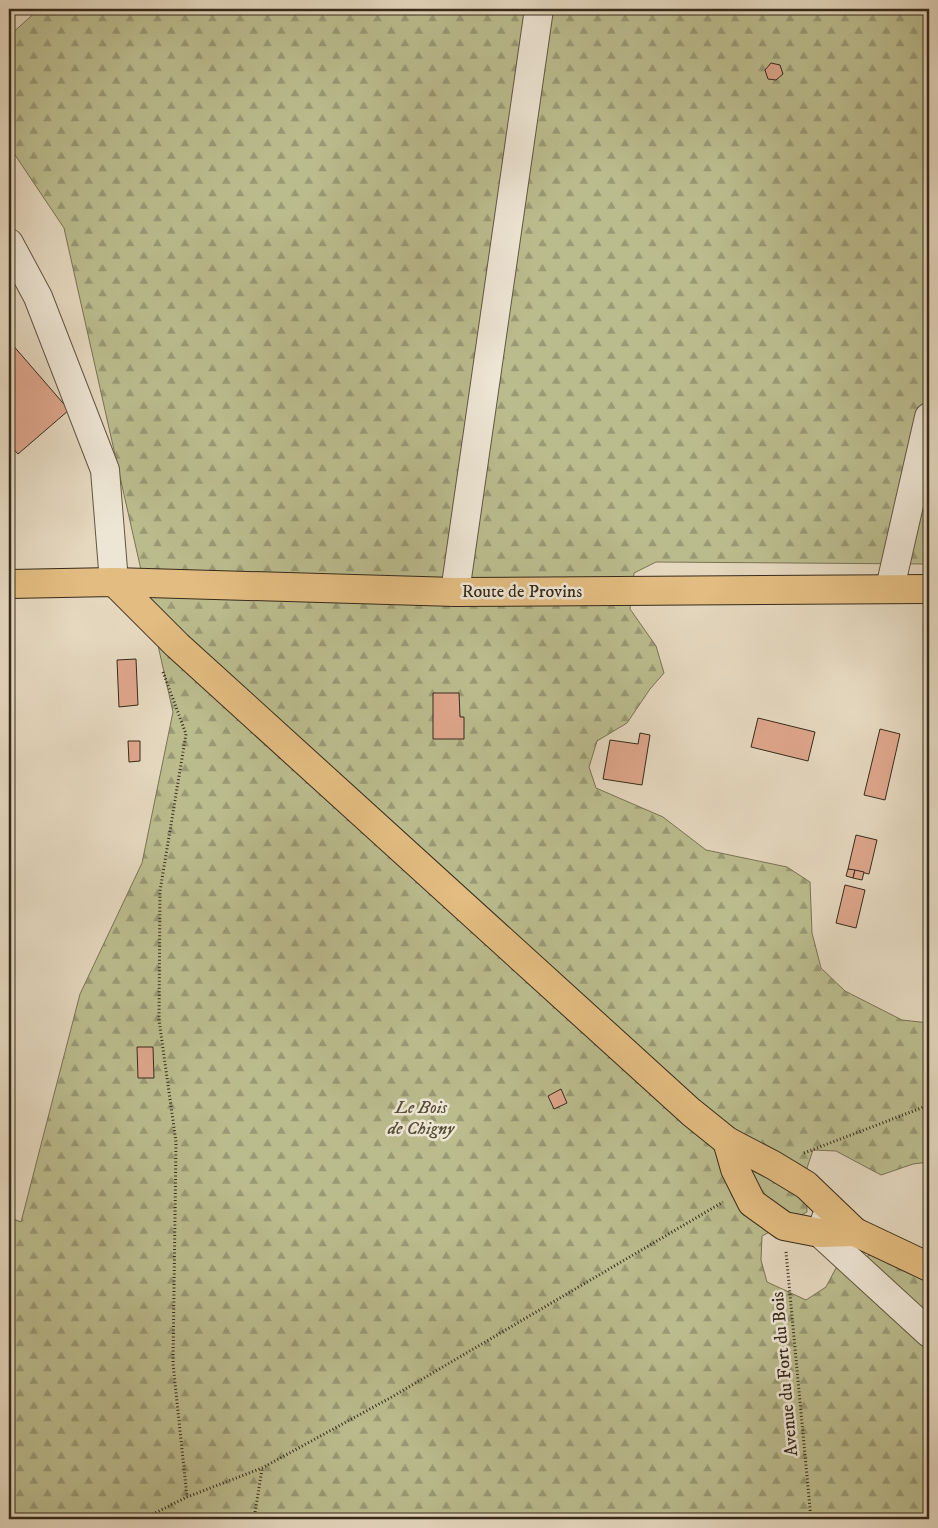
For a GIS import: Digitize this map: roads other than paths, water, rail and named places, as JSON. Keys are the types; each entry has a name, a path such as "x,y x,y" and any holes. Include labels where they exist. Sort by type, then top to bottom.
{"main road":[{"name":"Route de Provins","path":"9,584 114,582 455,592 929,588"},
{"path":"114,582 184,652 684,1105 727,1141 806,1185 855,1232 929,1266"},
{"path":"727,1141 735,1169 752,1203 784,1226 820,1233 855,1232"}],"street":[{"path":"455,592 539,9"},
{"path":"9,243 38,297 105,470 114,582"},
{"path":"890,588 929,417"},
{"path":"830,1207 820,1233 929,1333"}],"park label":[{"name":"Le Bois de Chigny","path":"421,1117"}]}
